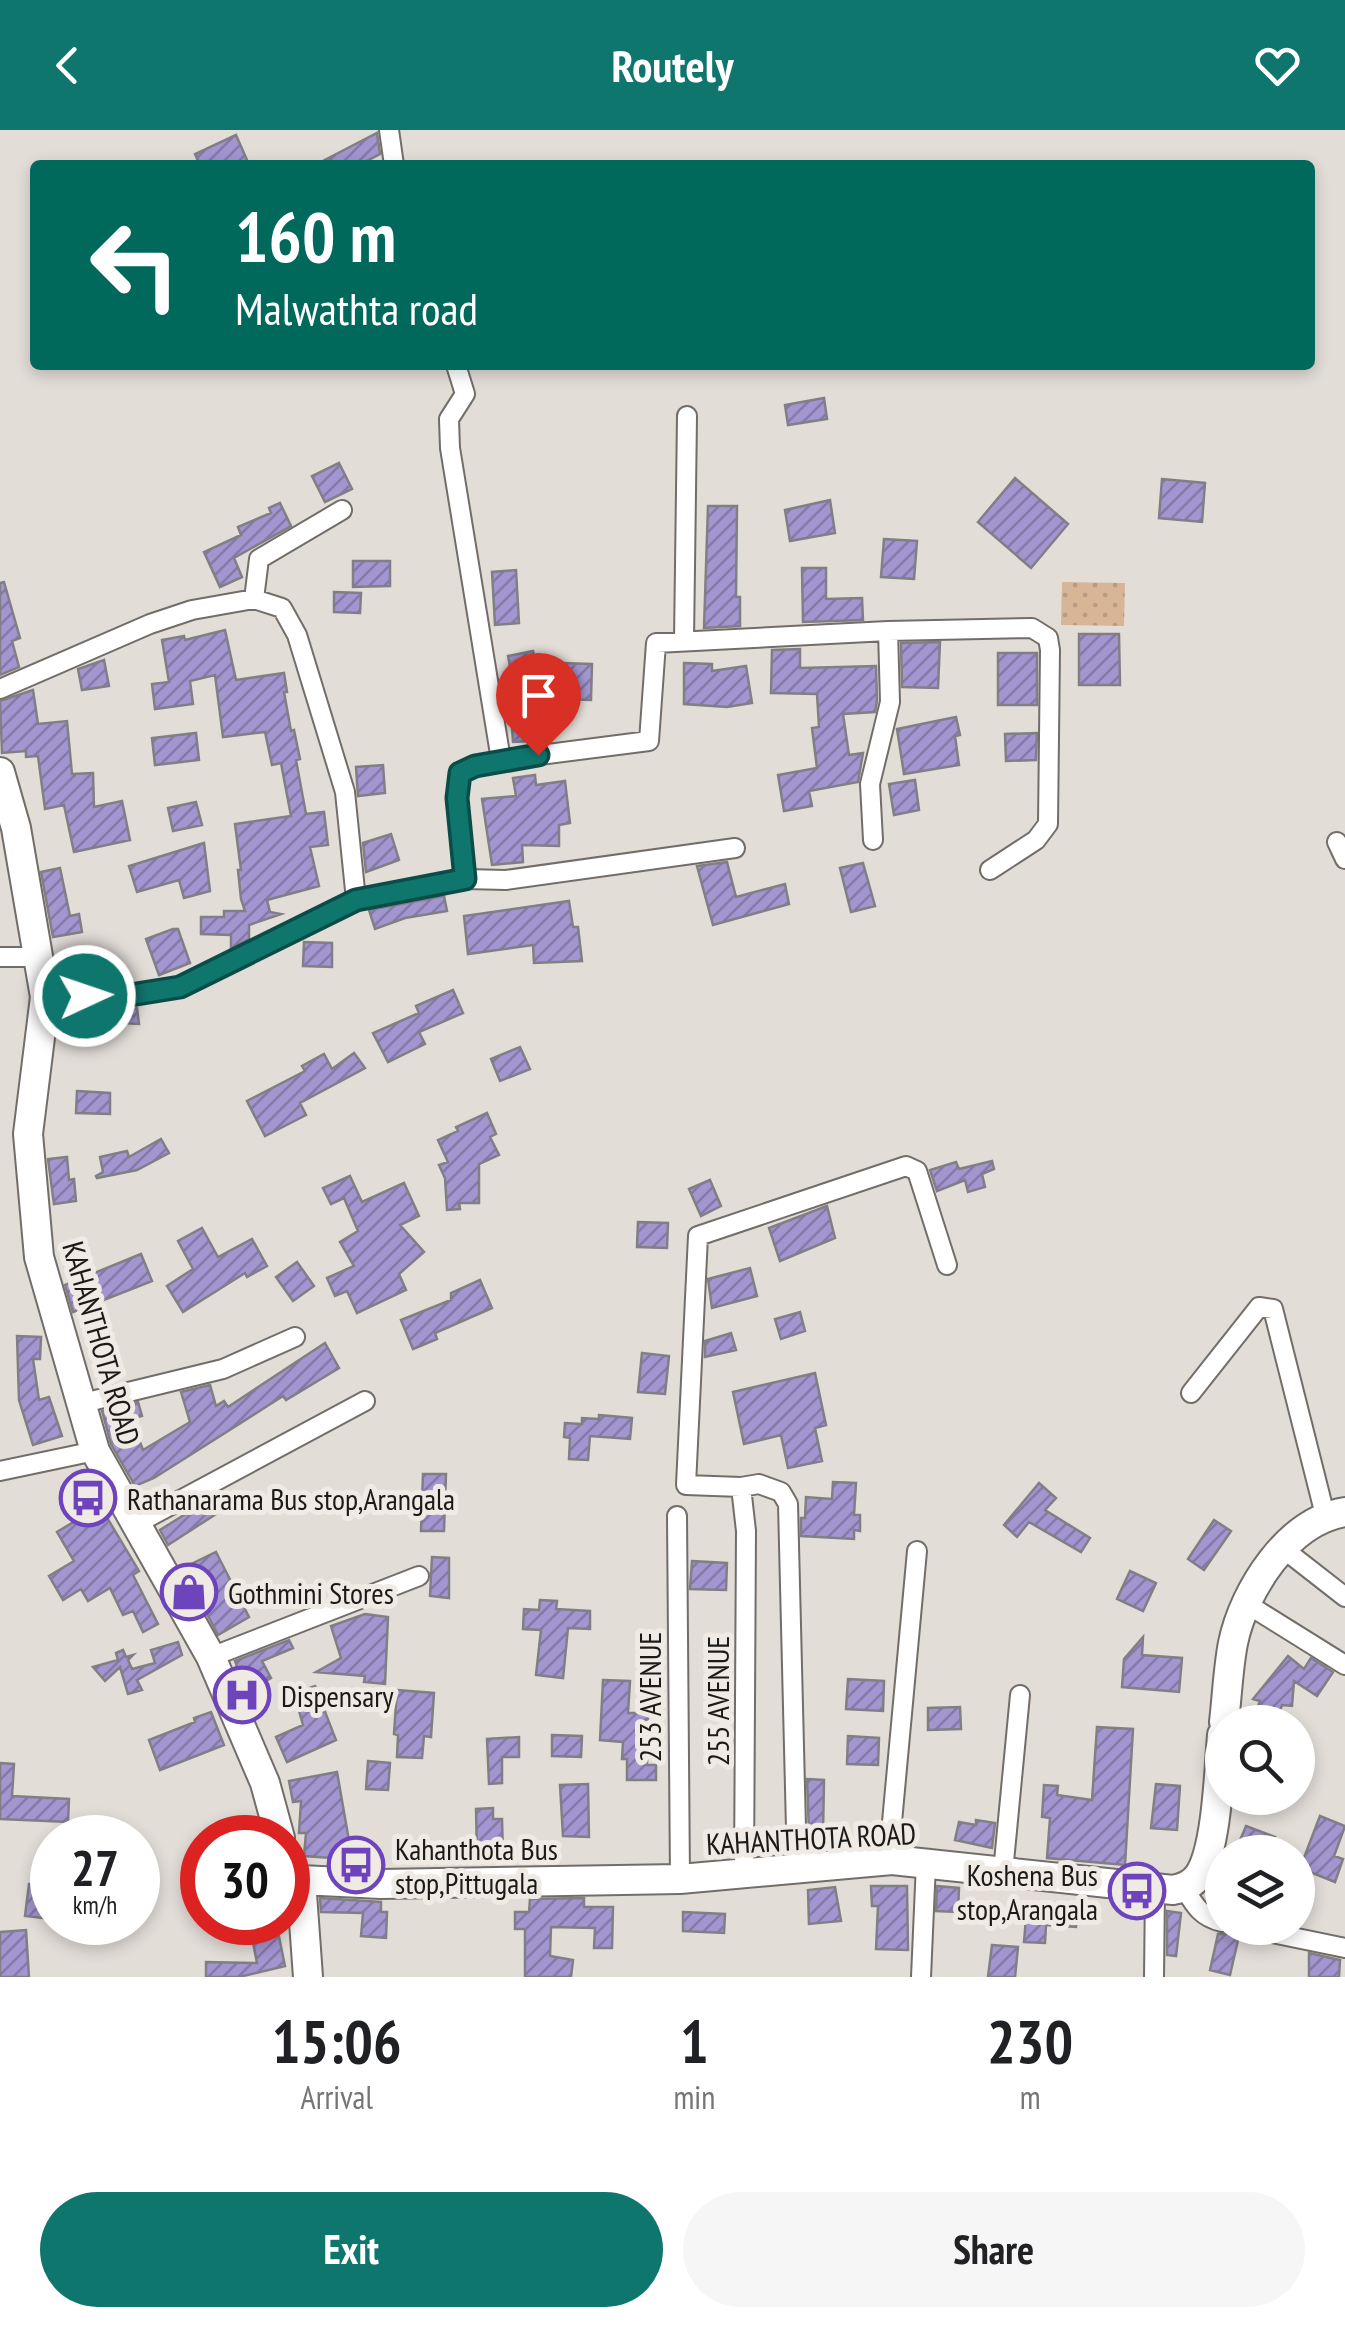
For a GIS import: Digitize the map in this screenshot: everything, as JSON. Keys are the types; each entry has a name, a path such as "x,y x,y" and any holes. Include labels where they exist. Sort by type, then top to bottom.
{"main road":[{"name":"KAHANTHOTA ROAD","path":"0,772 16,828 45,997 28,1134 40,1257 95,1451 211,1658 265,1782 274,1815"},
{"path":"1226,1705 1233,1642 1247,1604 1282,1547 1335,1514"},
{"path":"1184,1888 1201,1873 1210,1846 1213,1815"},
{"name":"KAHANTHOTA ROAD","path":"310,1874 381,1884 680,1879 892,1860 1184,1888"},
{"path":"304,1945 308,1977"}],"street":[{"path":"389,130 389,160"},
{"path":"458,370 466,394 449,418 450,448 502,760"},
{"path":"684,641 687,416"},
{"path":"254,599 259,559 342,510"},
{"path":"0,688 192,610 254,599 282,608 297,635 345,792 356,900"},
{"path":"465,879 457,798 460,773 502,760 649,741 656,643 1032,628 1048,638 1048,824 1036,840 990,870"},
{"path":"873,840 870,784 890,702 888,631"},
{"path":"45,997 124,996 180,987 356,900 465,879 506,880 735,848"},
{"path":"0,957 38,957"},
{"path":"797,1869 788,1504 781,1492 758,1484 740,1488 686,1485 698,1236 906,1166 917,1170 947,1264"},
{"path":"1191,1393 1259,1307 1273,1309 1335,1514"},
{"path":"79,1404 223,1369 295,1338"},
{"path":"134,1525 365,1401"},
{"path":"0,1471 95,1451"},
{"name":"255 AVENUE","path":"740,1488 746,1530 744,1872"},
{"name":"253 AVENUE","path":"677,1516 680,1879"},
{"path":"1282,1547 1345,1597"},
{"path":"892,1860 917,1552"},
{"path":"211,1658 419,1576"},
{"path":"1247,1604 1345,1665"},
{"path":"1002,1872 1020,1696"},
{"path":"921,1977 926,1863"},
{"path":"1154,1977 1155,1888"},
{"path":"1184,1888 1205,1917"},
{"path":"1315,1942 1345,1948"}],"shaded area":[{"path":"1062,582 1125,583 1124,626 1061,625"}],"building":[{"path":"377,133 380,154 369,160 325,160"},
{"path":"236,135 247,160 198,160 195,154"},
{"path":"824,398 827,419 788,425 785,405"},
{"path":"339,463 352,489 325,502 312,476"},
{"path":"1015,478 1068,524 1031,568 978,522"},
{"path":"1162,479 1205,483 1202,522 1159,518"},
{"path":"830,500 835,533 790,541 785,510"},
{"path":"280,503 291,526 234,558 242,577 220,587 204,552 241,535 238,527 271,513 269,508"},
{"path":"708,506 737,506 736,597 740,597 740,626 704,628"},
{"path":"884,539 917,541 914,579 881,577"},
{"path":"353,561 390,561 390,586 353,587"},
{"path":"802,568 826,568 826,599 862,598 863,620 803,622"},
{"path":"516,570 519,623 495,625 492,572"},
{"path":"4,582 20,638 12,641 19,667 0,675 0,583"},
{"path":"334,592 361,593 360,613 334,612"},
{"path":"225,630 236,680 284,673 306,814 324,812 328,845 310,847 319,886 267,900 270,912 281,914 249,925 249,939 231,948 231,935 201,934 201,917 224,917 224,911 245,911 235,824 291,816 281,763 272,765 265,732 223,737 215,675 190,681 193,704 155,709 152,684 169,682 162,640 184,636 185,640"},
{"path":"1079,634 1119,634 1120,685 1079,685"},
{"path":"940,642 938,688 902,687 901,643"},
{"path":"800,649 800,668 876,666 877,701 875,712 843,714 849,755 863,753 858,782 809,791 812,806 784,811 778,775 817,768 812,728 819,727 817,694 771,693 772,650"},
{"path":"533,651 539,682 514,687 508,656"},
{"path":"998,653 1037,653 1037,705 998,705"},
{"path":"104,660 109,686 82,690 78,669"},
{"path":"561,663 592,664 591,700 560,699"},
{"path":"684,663 712,664 712,671 746,666 752,703 727,707 684,704"},
{"path":"33,690 38,724 67,721 72,774 93,773 94,807 122,801 130,840 74,852 64,805 45,809 38,756 26,757 26,751 2,753 0,701"},
{"path":"534,709 534,718 546,718 550,740 513,742 511,711"},
{"path":"956,717 959,765 904,774 897,729"},
{"path":"196,733 199,760 155,765 152,738"},
{"path":"1037,733 1036,760 1006,761 1005,734"},
{"path":"383,765 385,793 358,796 356,767"},
{"path":"535,775 536,785 565,781 570,823 559,825 559,846 522,845 523,862 492,865 482,799 516,796 513,778"},
{"path":"915,780 919,810 894,815 889,784"},
{"path":"196,802 202,825 173,831 168,808"},
{"path":"391,834 399,860 366,872 363,843"},
{"path":"204,843 210,891 184,898 179,880 137,892 129,866"},
{"path":"727,862 736,897 785,884 789,904 713,925 697,866"},
{"path":"863,863 875,906 851,912 840,868"},
{"path":"60,868 70,916 79,914 82,932 53,937 41,872"},
{"path":"444,896 447,911 405,918 375,929 369,910"},
{"path":"569,901 573,927 578,927 582,961 534,963 533,945 468,954 464,916"},
{"path":"178,929 190,963 159,975 146,939"},
{"path":"304,942 332,943 332,967 303,966"},
{"path":"453,990 463,1013 419,1032 425,1044 388,1062 373,1033 419,1013 416,1006"},
{"path":"137,1008 139,1024 84,1021 84,1009 123,1012"},
{"path":"520,1047 530,1069 500,1081 491,1059"},
{"path":"354,1053 365,1068 300,1103 306,1115 265,1136 247,1101 305,1071 302,1066 324,1054 332,1069"},
{"path":"77,1091 110,1093 110,1114 76,1113"},
{"path":"487,1113 496,1134 490,1137 499,1155 479,1164 479,1203 459,1203 460,1209 447,1210 445,1178 439,1165 448,1162 438,1140"},
{"path":"161,1139 169,1153 137,1170 97,1178 103,1172 100,1157 127,1151 129,1157"},
{"path":"67,1157 76,1201 54,1204 48,1159"},
{"path":"992,1161 994,1169 982,1174 985,1187 968,1192 965,1180 937,1191 930,1170 956,1162 959,1169"},
{"path":"350,1176 362,1202 404,1183 419,1216 400,1225 424,1252 399,1274 406,1290 357,1313 347,1291 335,1296 327,1278 354,1266 340,1242 358,1231 344,1198 331,1204 323,1188"},
{"path":"710,1180 721,1206 701,1216 689,1189"},
{"path":"827,1206 835,1238 780,1261 769,1228"},
{"path":"638,1222 668,1223 667,1248 637,1247"},
{"path":"202,1228 218,1257 252,1239 267,1266 247,1277 245,1273 183,1312 167,1286 193,1269 178,1241"},
{"path":"141,1254 152,1281 73,1312 65,1285"},
{"path":"297,1262 314,1286 293,1301 276,1277"},
{"path":"750,1268 757,1296 712,1308 708,1279"},
{"path":"480,1280 492,1308 435,1333 437,1339 413,1349 401,1320 451,1300 451,1293"},
{"path":"800,1312 805,1331 781,1339 775,1319"},
{"path":"731,1333 736,1350 705,1357 705,1341"},
{"path":"17,1336 41,1337 40,1359 33,1359 39,1400 49,1397 62,1436 33,1445 19,1400"},
{"path":"325,1343 339,1368 286,1400 283,1396 154,1478 135,1486 111,1444 102,1411 138,1402 142,1416 131,1419 143,1450 190,1422 181,1392 210,1385 216,1406 224,1401 228,1407"},
{"path":"642,1353 669,1356 665,1394 638,1392"},
{"path":"815,1373 826,1425 815,1428 822,1461 788,1468 781,1435 744,1444 733,1392"},
{"path":"599,1415 632,1418 630,1439 590,1436 588,1460 569,1459 570,1438 564,1437 565,1423 582,1424 582,1418 599,1419"},
{"path":"423,1474 446,1474 444,1531 421,1531"},
{"path":"833,1482 856,1483 854,1515 860,1515 860,1531 854,1530 854,1539 801,1536 806,1497 832,1499"},
{"path":"1039,1483 1056,1498 1045,1510 1090,1538 1081,1552 1029,1522 1017,1537 1004,1525"},
{"path":"208,1500 216,1514 168,1545 160,1530"},
{"path":"100,1506 139,1571 133,1575 158,1624 143,1632 133,1611 123,1615 110,1588 88,1601 81,1589 63,1600 49,1576 74,1561 57,1532"},
{"path":"1214,1520 1231,1531 1204,1570 1188,1559"},
{"path":"216,1552 249,1617 218,1635 183,1568"},
{"path":"432,1557 449,1558 449,1598 430,1596"},
{"path":"692,1561 727,1563 726,1590 690,1589"},
{"path":"1130,1571 1156,1583 1143,1611 1117,1599"},
{"path":"540,1600 557,1601 556,1609 590,1611 590,1629 568,1628 563,1678 536,1675 541,1630 523,1629 524,1609 539,1610"},
{"path":"365,1614 388,1617 385,1684 364,1682 365,1676 316,1672 341,1658 331,1626"},
{"path":"1143,1637 1142,1655 1182,1658 1179,1692 1122,1687 1124,1659"},
{"path":"289,1640 293,1648 262,1661 271,1678 247,1692 235,1661"},
{"path":"178,1642 182,1655 137,1680 142,1690 128,1694 120,1667 105,1681 93,1667 118,1660 116,1653 123,1650 126,1657 133,1655 128,1660 132,1669 155,1663 151,1650"},
{"path":"1288,1656 1304,1669 1311,1658 1333,1672 1317,1696 1294,1681 1292,1705 1258,1705 1260,1701 1253,1699"},
{"path":"848,1679 884,1681 883,1711 846,1709"},
{"path":"603,1680 630,1681 628,1713 648,1713 647,1765 656,1765 656,1780 627,1780 623,1742 600,1740"},
{"path":"315,1686 336,1740 287,1762 276,1737 303,1725 294,1693"},
{"path":"397,1690 434,1693 431,1737 424,1736 422,1758 397,1757"},
{"path":"960,1707 961,1729 928,1730 928,1708"},
{"path":"211,1712 224,1745 160,1770 149,1740"},
{"path":"1097,1727 1133,1729 1125,1865 1047,1858 1050,1818 1042,1817 1044,1785 1058,1786 1057,1795 1092,1800"},
{"path":"552,1735 582,1736 581,1757 552,1756"},
{"path":"848,1736 879,1738 878,1765 847,1764"},
{"path":"519,1737 519,1757 502,1757 502,1783 489,1784 487,1739"},
{"path":"368,1761 390,1763 388,1790 366,1789"},
{"path":"0,1763 14,1764 12,1796 69,1799 68,1815 30,1815 30,1820 0,1819"},
{"path":"337,1772 351,1852 331,1852 331,1858 310,1856 310,1815 300,1815 301,1801 293,1802 289,1781"},
{"path":"807,1779 824,1780 823,1834 809,1833"},
{"path":"588,1784 589,1837 563,1836 560,1785"},
{"path":"1156,1784 1180,1786 1177,1830 1151,1828"},
{"path":"493,1808 493,1819 502,1819 503,1855 477,1856 476,1809"},
{"path":"1320,1816 1345,1826 1334,1856 1343,1859 1335,1882 1315,1874 1313,1835"},
{"path":"976,1820 995,1823 992,1848 955,1840 959,1822 976,1825"},
{"path":"1246,1826 1270,1835 1242,1835"},
{"path":"29,1884 30,1884 30,1917 25,1916"},
{"path":"871,1886 907,1886 908,1950 876,1949 878,1906 872,1906"},
{"path":"937,1886 959,1888 958,1912 936,1911"},
{"path":"835,1887 841,1921 809,1924 808,1890"},
{"path":"320,1898 381,1902 381,1912 387,1912 386,1938 361,1936 363,1913 321,1912"},
{"path":"584,1898 584,1907 613,1907 612,1948 594,1948 595,1928 551,1927 550,1956 573,1960 571,1977 525,1977 525,1929 515,1929 515,1912 529,1912 530,1899"},
{"path":"1054,1903 1078,1905 1076,1927 1046,1925 1045,1943 1024,1942 1027,1905 1053,1907"},
{"path":"1167,1911 1181,1913 1176,1956 1167,1955"},
{"path":"683,1912 725,1914 724,1933 683,1931"},
{"path":"26,1930 29,1977 0,1977 0,1932"},
{"path":"253,1945 281,1945 285,1966 239,1977 206,1977 206,1962 257,1963"},
{"path":"992,1945 1018,1947 1015,1977 988,1977"},
{"path":"1216,1945 1237,1945 1230,1975 1210,1970"},
{"path":"1309,1953 1340,1960 1339,1977 1309,1977"}],"place":[{"name":"Rathanarama Bus stop,Arangala","path":"88,1498"},
{"name":"Gothmini Stores","path":"189,1592"},
{"name":"Dispensary","path":"242,1695"},
{"name":"Kahanthota Bus stop,Pittugala","path":"356,1865"},
{"name":"Koshena Bus stop,Arangala","path":"1137,1891"}],"route":[{"path":"85,996 124,996 180,987 356,900 465,879 457,798 460,773 475,766 538,755"}]}
